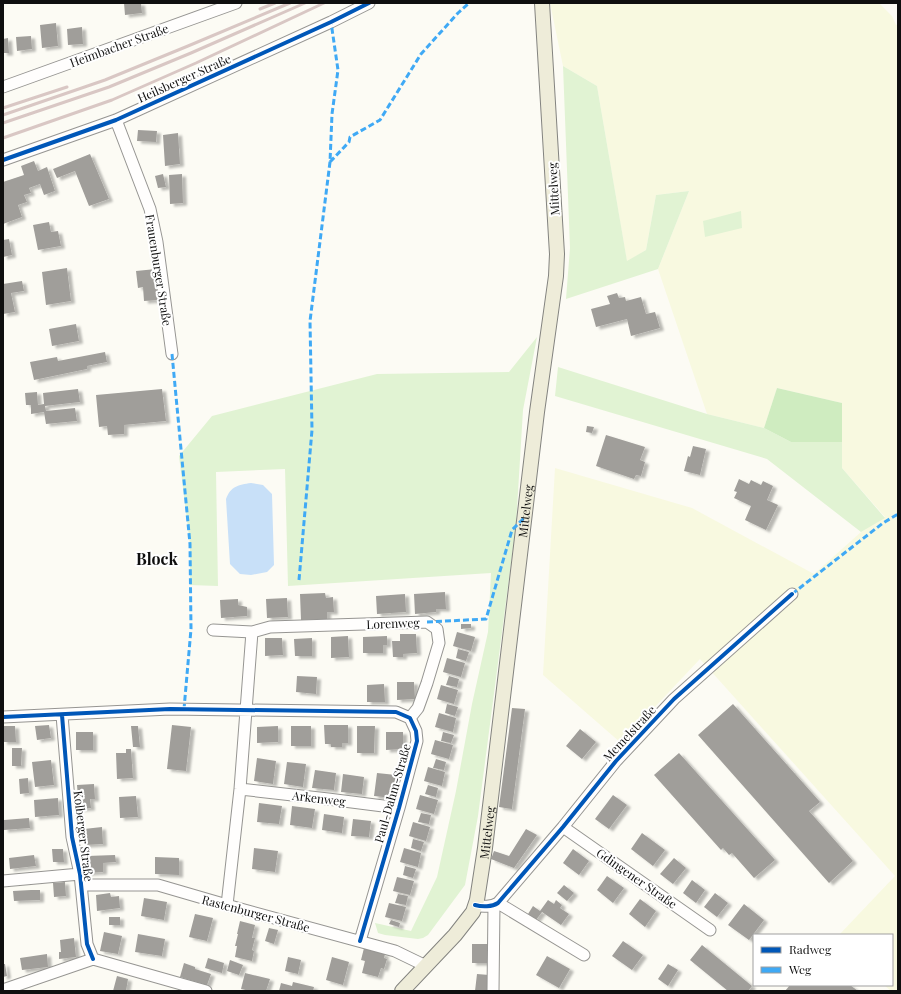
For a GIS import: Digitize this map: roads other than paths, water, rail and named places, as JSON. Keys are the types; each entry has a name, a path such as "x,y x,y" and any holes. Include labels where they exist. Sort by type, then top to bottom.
{"main road":[{"name":"Mittelweg","path":"402,991 455,935 473,912 477,900 485,848 537,412 556,276 557,254 542,3"}],"street":[{"name":"Heimbacher Straße","path":"3,87 236,3"},
{"name":"Heilsberger Straße","path":"3,160 116,120 332,22 369,3"},
{"name":"Frauenburger Straße","path":"116,120 150,209 157,242 172,354"},
{"name":"Memelstraße","path":"496,904 563,827 616,762 674,699 792,594"},
{"name":"Lorenweg","path":"214,630 252,632 270,628 428,622 437,629 439,643 418,708 410,718"},
{"path":"227,905 240,789 252,632"},
{"path":"3,717 170,709 396,712 410,718"},
{"name":"Kolberger Straße","path":"62,715 72,837 80,879 87,944 93,959"},
{"name":"Paul-Dahm-Straße","path":"360,941 399,808 417,740 416,731 410,718"},
{"name":"Arkenweg","path":"240,789 399,808"},
{"name":"Gdingener Straße","path":"563,827 710,930"},
{"name":"Rastenburger Straße","path":"3,881 80,879 158,885 395,951 426,966"},
{"path":"493,991 496,904"},
{"path":"475,905 480,906 496,904 584,954"},
{"path":"3,990 93,959 206,991"}],"water":[{"path":"251,483 263,485 272,494 274,565 267,572 251,575 240,574 230,564 226,499 230,491 236,487"}],"railway":[{"path":"260,9 275,3"},
{"path":"3,115 105,80 290,3"},
{"path":"3,123 109,87 305,3"},
{"path":"3,138 112,100 196,63 324,3"},
{"path":"3,108 67,87"}],"district":[{"name":"Block","path":"157,558"}]}
